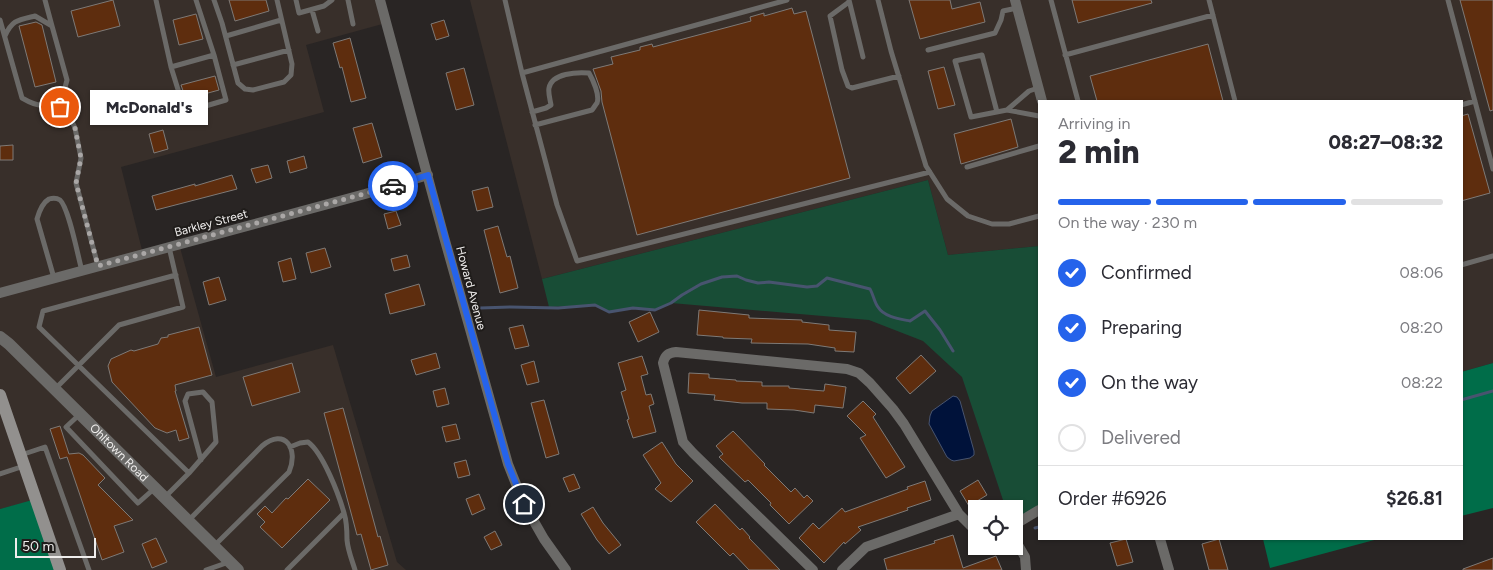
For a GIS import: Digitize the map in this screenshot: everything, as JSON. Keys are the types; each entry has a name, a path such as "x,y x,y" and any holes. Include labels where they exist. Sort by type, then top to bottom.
{"main road":[{"path":"0,395 60,570"}],"street":[{"name":"Howard Avenue","path":"380,0 508,464 524,504 544,539 566,570"},
{"path":"1016,4 1042,100"},
{"name":"Barkley Street","path":"0,293 365,194 428,175"},
{"name":"Ohltown Road","path":"0,337 234,566"},
{"path":"813,570 683,442 663,363 664,358 669,353 676,352 847,369 859,373 870,382 904,424 958,514 968,523"},
{"path":"1023,520 1038,511"},
{"path":"842,570 866,547 958,514"},
{"path":"1160,540 1169,570"},
{"path":"1023,554 1026,570"}],"lane":[{"path":"45,0 67,80 63,95 50,105"},
{"path":"156,0 171,67 185,112 226,100 196,0"},
{"path":"214,0 226,36 238,84 245,89 253,90 284,82 291,75 292,64 277,0"},
{"path":"296,0 299,13 324,6 332,0"},
{"path":"348,0 353,24"},
{"path":"505,0 535,125 557,205 576,261 930,172"},
{"path":"522,73 787,0"},
{"path":"878,0 926,166 946,199 968,216 992,224 1009,224 1038,216"},
{"path":"1051,0 1078,100"},
{"path":"1208,0 1235,100"},
{"path":"1448,0 1493,169"},
{"path":"863,57 849,1 830,16 842,70 848,86 852,88 899,76"},
{"path":"928,50 995,33 1003,11 1016,4"},
{"path":"312,10 318,31"},
{"path":"1066,55 1213,15"},
{"path":"5,36 10,25 34,16 52,26"},
{"path":"0,20 22,98 34,105 60,107 68,113 75,128 81,158 76,183 98,266"},
{"path":"226,36 281,20"},
{"path":"233,65 289,50"},
{"path":"997,112 982,55 955,61 971,117 1008,110 1038,116"},
{"path":"171,67 214,56"},
{"path":"532,112 551,105 549,89 551,82 556,78 580,72 589,73 592,77 597,97 596,104 592,110 535,125"},
{"path":"1008,110 1029,91 1038,88"},
{"path":"1463,104 1475,101"},
{"path":"967,167 1038,146"},
{"path":"54,278 37,219 40,210 47,200 54,198 60,200 67,210 82,271"},
{"path":"55,390 119,325 183,307 169,247"},
{"path":"1463,264 1493,256"},
{"path":"176,275 44,311 39,327 190,473"},
{"path":"165,498 190,473 201,460 216,442 212,402 203,392 188,394 185,401 201,460"},
{"path":"80,414 66,427 138,503 155,488"},
{"path":"188,521 262,446 270,440 279,438 285,440 293,456 293,463 289,472 214,546"},
{"path":"290,447 308,442 314,446 326,468 344,513 349,552 355,570"},
{"path":"0,474 46,447 89,570"},
{"path":"287,570 344,513"},
{"path":"206,570 234,566"}],"shaded area":[{"path":"0,0 380,0 386,23 306,45 324,112 121,167 143,254 179,244 216,377 333,345 397,562 406,570 60,570 36,500 0,509"},
{"path":"470,0 1493,0 1493,363 1463,371 1463,100 1038,100 1038,246 948,255 928,180 542,279"}],"green space":[{"path":"928,180 948,255 1038,246 1038,511 1023,520 1023,500 1003,500 962,377 923,341 869,320 671,303 655,310 633,308 609,312 595,305 549,307 542,279"},
{"path":"1493,363 1493,508 1463,516 1463,371"},
{"path":"36,499 60,570 0,570 0,509"},
{"path":"1263,540 1374,540 1270,568"}],"water":[{"path":"953,396 957,397 960,401 974,451 974,455 970,458 954,461 947,457 929,424 932,411"}],"building":[{"path":"113,0 120,26 78,37 71,11"},
{"path":"229,0 266,0 269,11 235,21"},
{"path":"909,0 950,0 952,9 980,2 985,22 920,39"},
{"path":"1072,0 1151,0 1152,3 1078,23"},
{"path":"1460,0 1493,0 1493,110 1490,111"},
{"path":"792,8 794,14 806,11 850,178 637,235 602,102 601,91 593,69 613,64 611,57 640,50 640,47 652,44 653,47 751,21 750,17 764,13 764,16"},
{"path":"196,14 203,39 179,45 173,20"},
{"path":"444,20 449,36 436,40 431,24"},
{"path":"36,22 42,25 56,82 35,87 19,26"},
{"path":"350,38 366,98 351,102 342,67 340,68 333,43"},
{"path":"1208,44 1223,100 1097,100 1090,76"},
{"path":"944,67 955,105 938,109 928,71"},
{"path":"464,68 474,105 456,110 446,73"},
{"path":"215,76 219,90 186,99 181,85"},
{"path":"1468,114 1490,193 1463,200 1463,115"},
{"path":"1011,119 1018,147 961,164 954,134"},
{"path":"372,123 382,157 363,163 353,128"},
{"path":"163,130 168,149 154,153 149,134"},
{"path":"13,145 13,160 0,160 0,146"},
{"path":"304,156 307,168 290,173 287,161"},
{"path":"268,165 272,178 256,183 251,169"},
{"path":"232,175 237,189 156,210 152,196"},
{"path":"488,187 493,207 477,211 472,191"},
{"path":"396,211 401,225 388,229 384,214"},
{"path":"498,226 507,257 510,256 518,288 500,293 484,230"},
{"path":"325,248 331,267 311,273 306,253"},
{"path":"407,255 410,267 394,271 391,259"},
{"path":"291,258 296,279 283,282 278,262"},
{"path":"219,277 226,300 209,305 203,282"},
{"path":"419,284 425,305 390,314 385,294"},
{"path":"699,310 749,315 749,318 802,320 802,322 829,325 829,330 856,332 854,352 835,351 835,348 808,344 751,343 752,339 697,335"},
{"path":"650,312 659,332 638,342 629,322"},
{"path":"523,325 529,346 515,349 509,328"},
{"path":"199,327 212,375 175,385 175,391 189,438 179,441 176,430 167,433 155,428 112,382 108,366 111,359 131,350 134,351 158,344 161,338 168,337 168,335"},
{"path":"436,353 440,368 416,375 411,360"},
{"path":"921,355 936,371 910,394 896,378"},
{"path":"642,356 648,374 641,376 646,395 651,394 654,404 649,406 656,432 633,438 621,392 626,390 618,363"},
{"path":"534,361 539,382 527,385 521,365"},
{"path":"292,363 300,392 252,406 243,377"},
{"path":"689,373 709,374 709,378 762,382 762,386 789,386 789,388 824,391 825,384 846,387 843,408 815,405 814,413 767,409 767,403 714,400 715,395 688,393"},
{"path":"445,388 449,404 437,407 433,391"},
{"path":"544,400 559,454 546,458 531,403"},
{"path":"863,401 876,414 873,417 905,467 886,478 860,438 866,435 847,416"},
{"path":"343,408 378,537 380,536 388,565 371,570 361,534 357,535 324,413"},
{"path":"456,424 460,439 446,442 442,427"},
{"path":"60,426 69,454 79,453 83,455 105,478 98,485 133,520 114,526 124,552 102,560 67,457 60,459 50,429"},
{"path":"733,431 791,492 795,488 804,498 807,495 813,501 789,524 748,480 745,482 719,457 723,454 716,446"},
{"path":"662,442 676,464 693,481 671,502 655,489 661,483 643,455"},
{"path":"466,460 470,475 458,478 454,463"},
{"path":"574,474 580,488 569,492 563,478"},
{"path":"308,479 330,500 282,548 260,527 265,522 257,514 265,506 272,513"},
{"path":"978,480 987,495 979,500 968,500 968,504 960,491"},
{"path":"925,481 931,500 858,527 861,530 845,544 844,542 824,563 799,538 813,523 819,529 842,508 845,512"},
{"path":"479,494 485,509 472,515 466,499"},
{"path":"715,504 740,530 742,528 749,538 780,570 749,570 733,553 730,556 696,522"},
{"path":"593,507 621,545 609,554 597,540 581,514"},
{"path":"495,531 502,545 491,550 484,537"},
{"path":"953,535 963,568 996,556 1002,570 887,570 884,559 935,543 934,541"},
{"path":"156,538 167,562 152,568 142,544"},
{"path":"1126,540 1133,562 1117,566 1110,543"},
{"path":"1219,540 1228,570 1209,570 1202,544"},
{"path":"1493,558 1493,570 1463,570 1463,569"}],"waterway":[{"path":"480,308 558,308 595,305 609,312 633,308 655,310 671,303 701,284 722,277 737,276 758,283 769,282 807,287 817,286 827,278 870,289 876,304 884,313 892,317 910,321 925,311 953,351"},
{"path":"1463,399 1493,391"}],"way so far":[{"path":"60,107 68,113 75,128 81,158 76,183 98,266 393,186"}],"place":[{"name":"McDonald's","path":"60,107"}],"route":[{"path":"393,186 428,175 487,393 508,464 524,504"}]}
